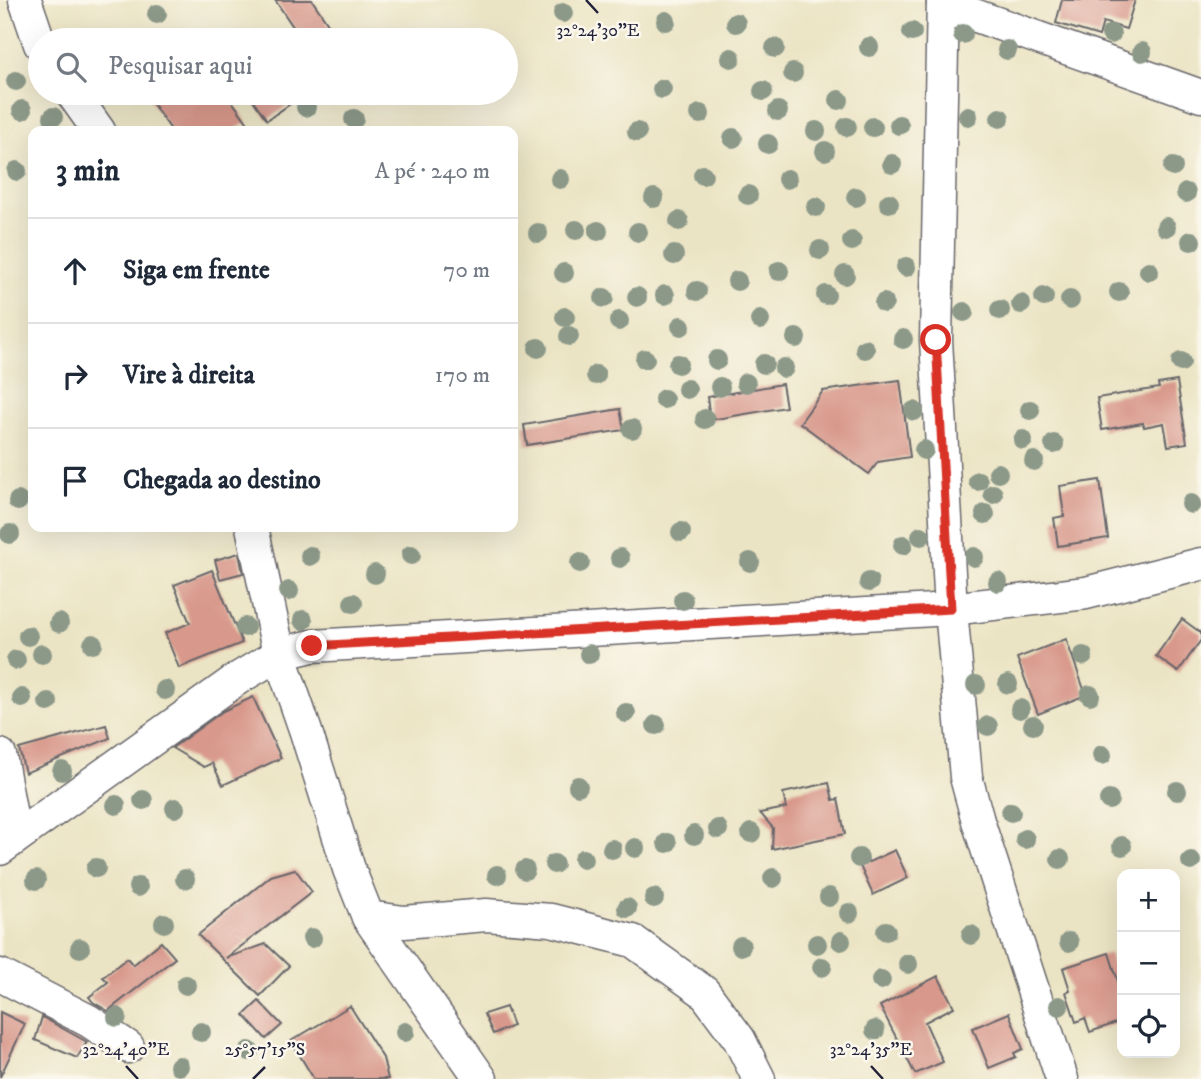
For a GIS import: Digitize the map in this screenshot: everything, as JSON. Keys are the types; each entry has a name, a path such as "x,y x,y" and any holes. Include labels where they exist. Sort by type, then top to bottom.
{"street":[{"path":"24,0 34,28"},
{"path":"1062,1079 966,778 951,609 936,340 943,2 1201,96"},
{"path":"81,105 95,126"},
{"path":"253,532 279,654 349,869 368,917 481,1079"},
{"path":"7,843 237,679 279,654 312,646 951,609 1086,593 1201,564"},
{"path":"0,755 7,843"},
{"path":"368,917 404,922 486,915 551,920 632,942 704,992 739,1039 747,1074"},
{"path":"0,975 89,1021 128,1047"}],"building":[{"path":"275,0 312,0 331,28 294,28"},
{"path":"1062,0 1135,0 1126,29 1103,22 1099,36 1056,23"},
{"path":"154,105 235,105 247,122 241,126 168,126"},
{"path":"256,105 289,105 267,120"},
{"path":"900,380 910,457 878,462 869,474 800,423 823,391"},
{"path":"1177,381 1187,443 1168,446 1164,423 1144,427 1143,423 1102,430 1097,398 1159,388 1158,384"},
{"path":"782,384 786,407 710,420 707,397"},
{"path":"620,409 624,430 527,445 524,425"},
{"path":"1100,480 1108,538 1058,546 1054,518 1064,516 1060,486"},
{"path":"239,553 243,573 220,579 215,560"},
{"path":"212,570 242,643 179,668 165,633 190,623 174,585"},
{"path":"1182,619 1201,633 1201,640 1178,672 1156,656"},
{"path":"1066,639 1086,695 1038,714 1017,658"},
{"path":"253,697 281,758 223,785 212,763 204,767 172,748 223,711"},
{"path":"106,725 110,738 25,773 19,749"},
{"path":"829,783 833,800 838,799 845,834 772,849 773,828 760,813 786,808 783,793"},
{"path":"895,850 908,878 873,895 860,866"},
{"path":"295,869 312,892 226,958 266,944 289,966 260,996 198,935 271,876"},
{"path":"161,942 175,958 108,1011 93,1002 89,997 108,982 103,977 127,958 133,965"},
{"path":"1109,953 1117,978 1117,1023 1090,1032 1085,1018 1076,1022 1066,992 1070,990 1063,968"},
{"path":"938,976 954,1007 925,1022 943,1062 915,1074 880,1006"},
{"path":"259,1001 282,1025 266,1039 244,1015"},
{"path":"350,1006 383,1058 388,1079 314,1079 291,1041"},
{"path":"506,1007 513,1026 493,1034 484,1014"},
{"path":"0,1012 25,1024 0,1077"},
{"path":"1009,1013 1023,1049 1014,1053 1016,1057 989,1068 973,1028"},
{"path":"42,1017 87,1042 77,1058 35,1040"}],"route":[{"path":"312,646 951,609 936,340"}]}
